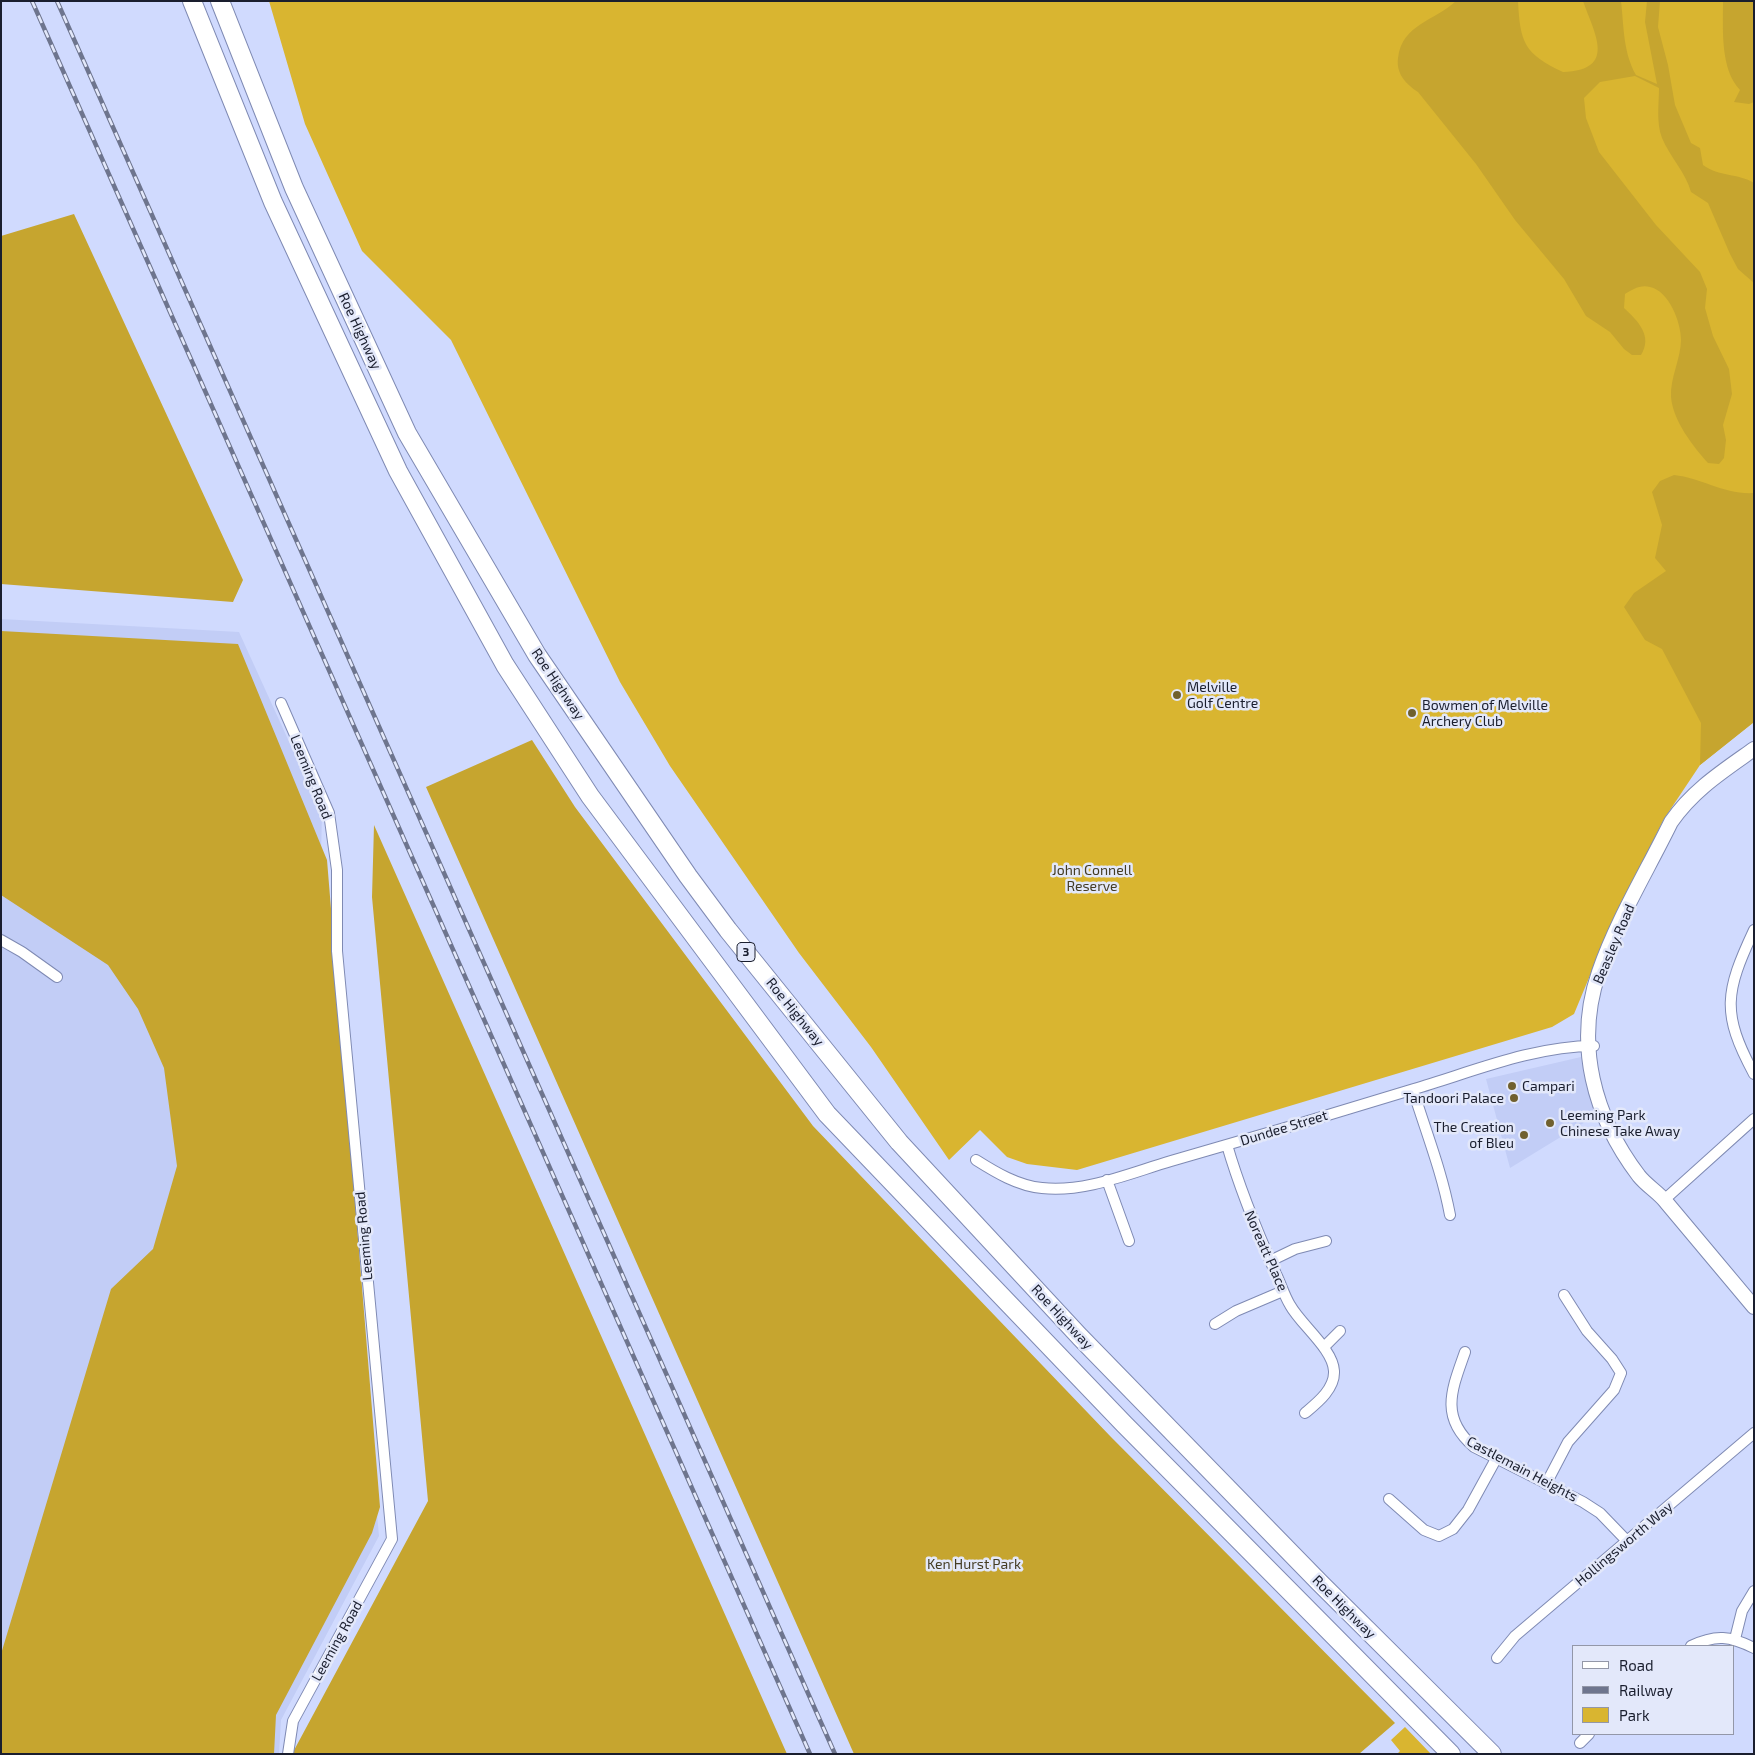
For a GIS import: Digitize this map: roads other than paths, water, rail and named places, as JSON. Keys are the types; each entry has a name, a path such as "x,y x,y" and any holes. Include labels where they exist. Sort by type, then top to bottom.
{"highway":[{"name":"Roe Highway","path":"192,1 273,202 398,471 505,666 590,796 827,1114 1124,1424 1451,1754"},
{"name":"Roe Highway","path":"220,1 294,188 407,433 537,655 688,876 728,930 899,1142 1080,1337 1318,1582 1492,1754"}],"main road":[{"name":"Beasley Road","path":"1752,1302 1661,1197 1621,1137 1607,1108 1598,1075 1591,1046 1589,1015 1599,974 1609,947 1671,822 1683,805 1700,788 1754,749"},
{"name":"Beasley Road","path":"1591,1046 1600,996 1611,961 1677,826 1692,805 1709,790 1754,758"}],"street":[{"name":"Leeming Road","path":"281,704 329,813 337,870 337,951 392,1539 293,1720 288,1754"},
{"path":"1754,930 1735,973 1731,1012 1734,1033 1754,1074"},
{"path":"1,940 22,952 57,977"},
{"name":"Dundee Street","path":"976,1160 996,1173 1039,1188 1062,1189 1107,1180 1545,1051 1591,1046"},
{"path":"1413,1090 1428,1139 1444,1181 1450,1215"},
{"path":"1661,1197 1754,1119"},
{"name":"Noreatt Place","path":"1227,1145 1248,1213 1283,1291 1302,1323 1324,1347 1332,1360 1335,1372 1331,1385 1321,1398 1304,1413"},
{"path":"1107,1180 1129,1241"},
{"path":"1270,1261 1295,1249 1326,1241"},
{"path":"1215,1324 1236,1311 1283,1291"},
{"path":"1546,1484 1568,1442 1614,1390 1621,1373 1612,1359 1587,1331 1564,1296"},
{"path":"1324,1347 1340,1331"},
{"name":"Castlemain Heights","path":"1465,1352 1452,1389 1453,1419 1462,1437 1474,1447 1600,1513 1627,1541"},
{"name":"Hollingsworth Way","path":"1497,1658 1515,1636 1754,1433"},
{"path":"1389,1499 1424,1530 1439,1536 1453,1529 1468,1510 1496,1459"},
{"path":"1735,1639 1742,1611 1754,1591"},
{"path":"1694,1645 1713,1638 1735,1639 1754,1648"},
{"path":"1580,1743 1588,1735"}],"railway":[{"path":"32,1 810,1754"},
{"path":"57,1 835,1754"}],"place":[{"name":"Melville Golf Centre","path":"1177,695"},
{"name":"Bowmen of Melville Archery Club","path":"1412,713"},
{"name":"Campari","path":"1512,1086"},
{"name":"Tandoori Palace","path":"1514,1098"},
{"name":"Leeming Park Chinese Take Away","path":"1550,1123"},
{"name":"The Creation of Bleu","path":"1524,1135"}],"park label":[{"name":"John Connell Reserve","path":"1092,878"},
{"name":"Ken Hurst Park","path":"974,1564"}]}
